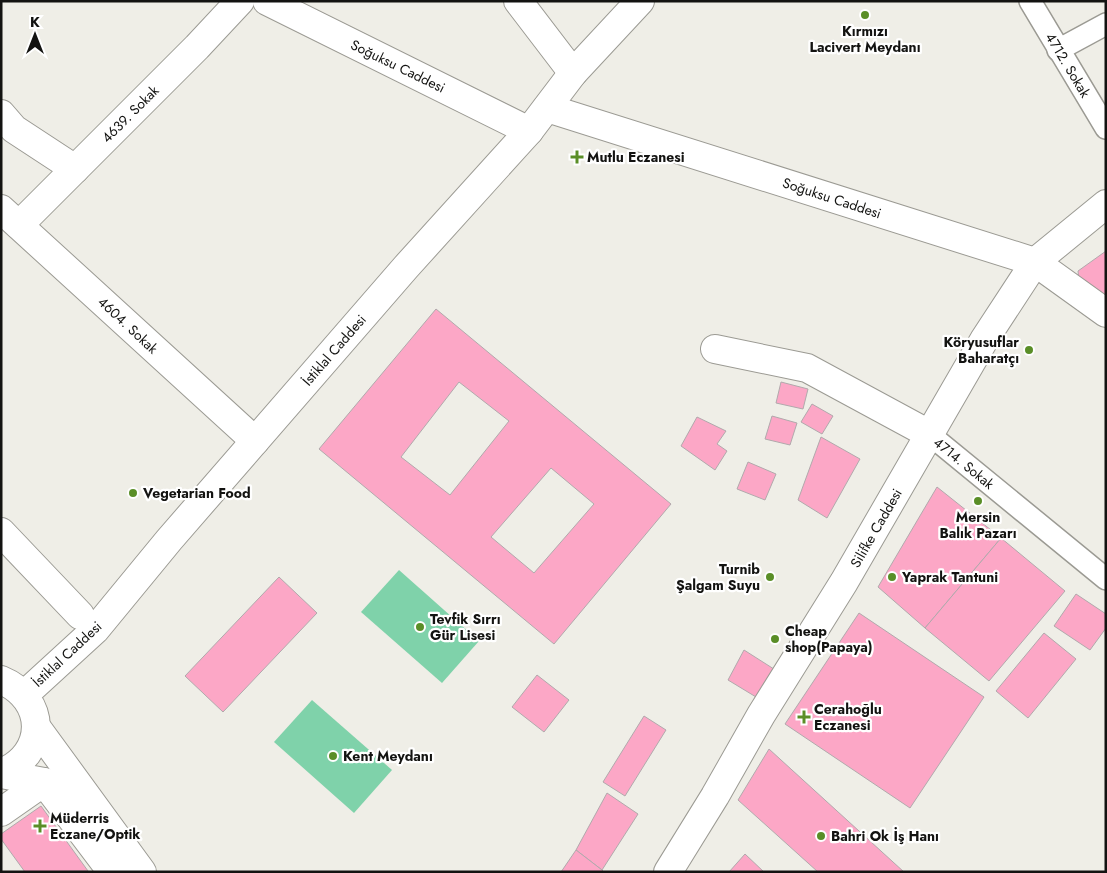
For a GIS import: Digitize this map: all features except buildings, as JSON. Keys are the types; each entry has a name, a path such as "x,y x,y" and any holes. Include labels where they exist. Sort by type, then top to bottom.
{"street":[{"name":"4639. Sokak","path":"10,217 75,169 197,48 240,1"},
{"name":"Soğuksu Caddesi","path":"268,1 305,9 529,131"},
{"path":"518,1 573,73"},
{"name":"İstiklal Caddesi","path":"24,695 95,630 170,540 406,267 529,131 573,73 640,1"},
{"name":"4712. Sokak","path":"1030,1 1106,128"},
{"path":"1058,50 1106,24"},
{"name":"Soğuksu Caddesi","path":"547,108 1035,262 1106,313"},
{"path":"1,114 14,130 75,169"},
{"name":"Silifke Caddesi","path":"668,872 715,796 761,715 844,582 984,340 1035,262 1106,204"},
{"name":"4604. Sokak","path":"10,217 255,441"},
{"name":"4714. Sokak","path":"715,349 807,368 929,434 1106,579"},
{"path":"1,532 80,615"},
{"path":"1,680 16,687 28,698 44,739 142,872"},
{"path":"1,774 13,768 25,758 33,744 44,739"},
{"path":"1,774 44,782 112,872"},
{"path":"1,812 44,782"}],"green space":[{"name":"Tevfik Sırrı Gür Lisesi","path":"399,570 479,641 442,683 361,612"},
{"name":"Kent Meydanı","path":"312,700 392,770 354,813 274,742"}],"place":[{"name":"Kırmızı Lacivert Meydanı","path":"865,15"},
{"name":"Mutlu Eczanesi","path":"577,157"},
{"name":"Köryusuflar Baharatçı","path":"1029,350"},
{"name":"Vegetarian Food","path":"133,493"},
{"name":"Mersin Balık Pazarı","path":"978,501"},
{"name":"Turnib Şalgam Suyu","path":"770,577"},
{"name":"Yaprak Tantuni","path":"892,577"},
{"name":"Tevfik Sırrı Gür Lisesi","path":"420,627"},
{"name":"Cheap shop(Papaya)","path":"775,639"},
{"name":"Cerahoğlu Eczanesi","path":"804,717"},
{"name":"Kent Meydanı","path":"333,756"},
{"name":"Müderris Eczane/Optik","path":"40,826"},
{"name":"Bahri Ok İş Hanı","path":"821,836"}]}
